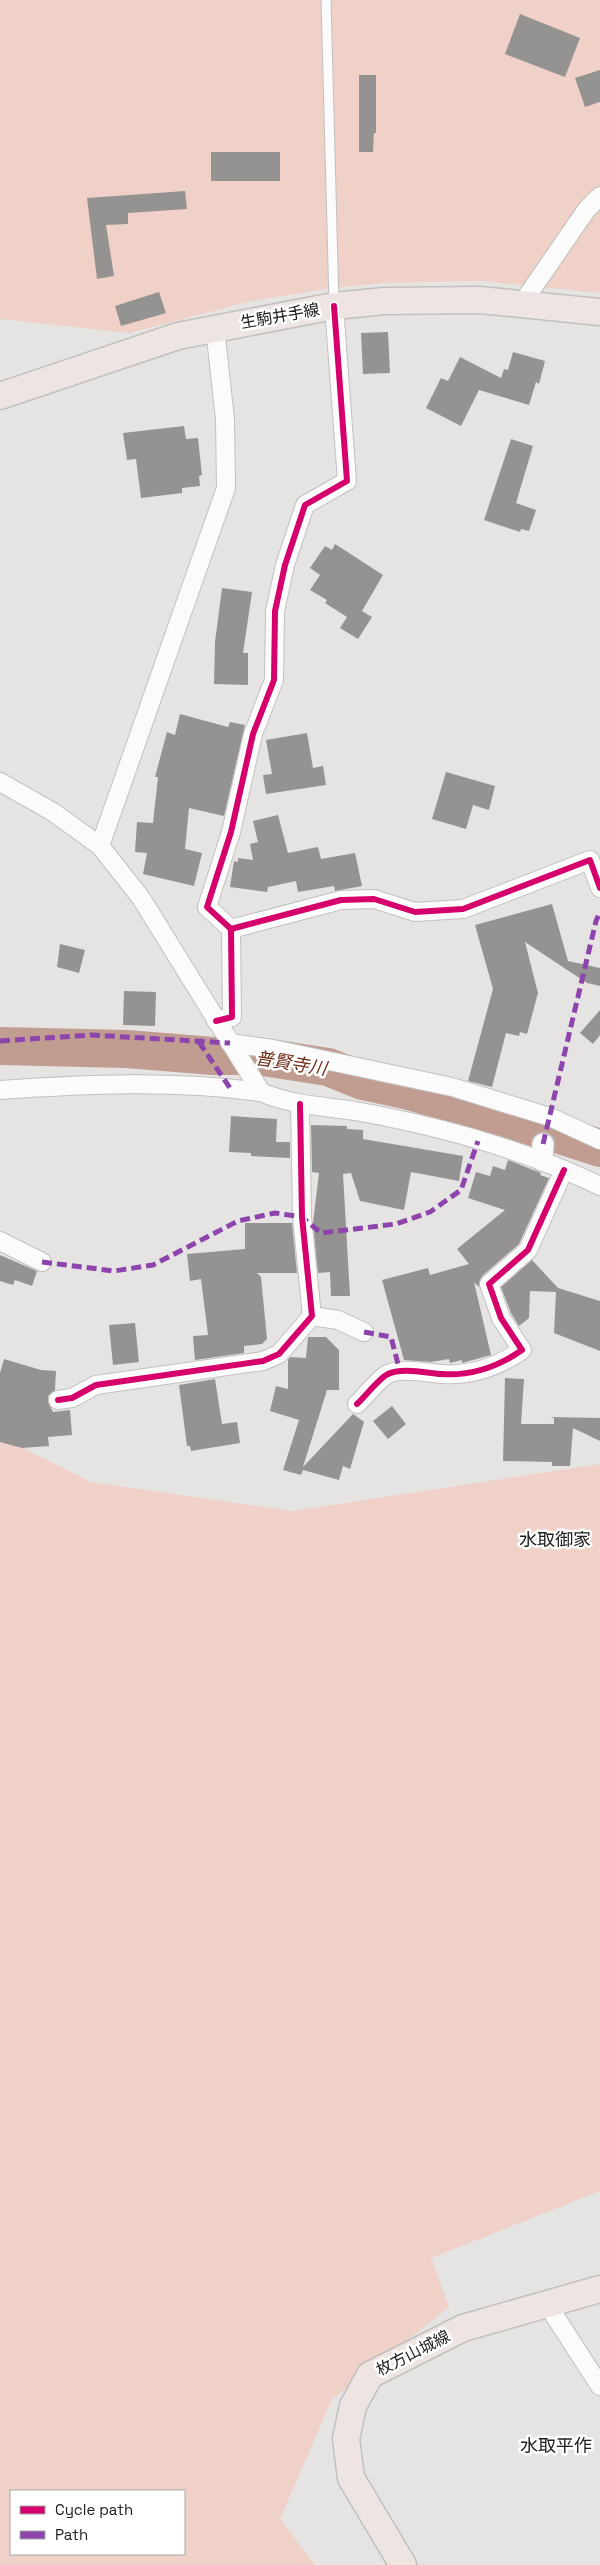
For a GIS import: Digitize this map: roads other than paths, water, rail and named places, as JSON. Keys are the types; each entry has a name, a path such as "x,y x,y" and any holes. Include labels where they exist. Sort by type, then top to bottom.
{"main road":[{"name":"生駒井手線","path":"0,396 178,336 334,306 437,299 523,302 600,312"},
{"name":"枚方山城線","path":"403,2565 351,2478 346,2439 353,2406 370,2375 462,2328 600,2289"}],"street":[{"path":"523,302 587,209 600,196"},
{"path":"216,1020 232,1017 231,928 207,907 231,832 253,734 274,680 275,611 284,566 305,505 347,480 334,306"},
{"path":"100,846 226,488 225,418 216,329"},
{"path":"0,782 53,812 100,846 141,898 261,1092"},
{"path":"231,928 341,900 374,899 416,912 463,909 590,860 600,888"},
{"path":"233,1047 273,1049 452,1087 550,1117 600,1140"},
{"path":"0,1090 96,1084 230,1088 261,1092 281,1101 361,1112 543,1152 564,1170 600,1186"},
{"path":"58,1400 72,1398 96,1385 263,1361 279,1354 312,1316 302,1217 300,1104"},
{"path":"357,1404 388,1374 410,1371 444,1374 475,1372 504,1363 522,1350 501,1318 488,1284 528,1250 564,1170"},
{"path":"0,1241 42,1262"},
{"path":"312,1316 338,1320 364,1332"},
{"path":"547,2304 600,2386"}],"lane":[{"path":"326,0 334,306"}],"waterway":[{"name":"普賢寺川","path":"0,1046 127,1049 213,1056 257,1056 328,1067 363,1081 409,1091 600,1148"}],"district":[{"name":"水取御家","path":"555,1539"},
{"name":"水取平作","path":"556,2445"}]}
